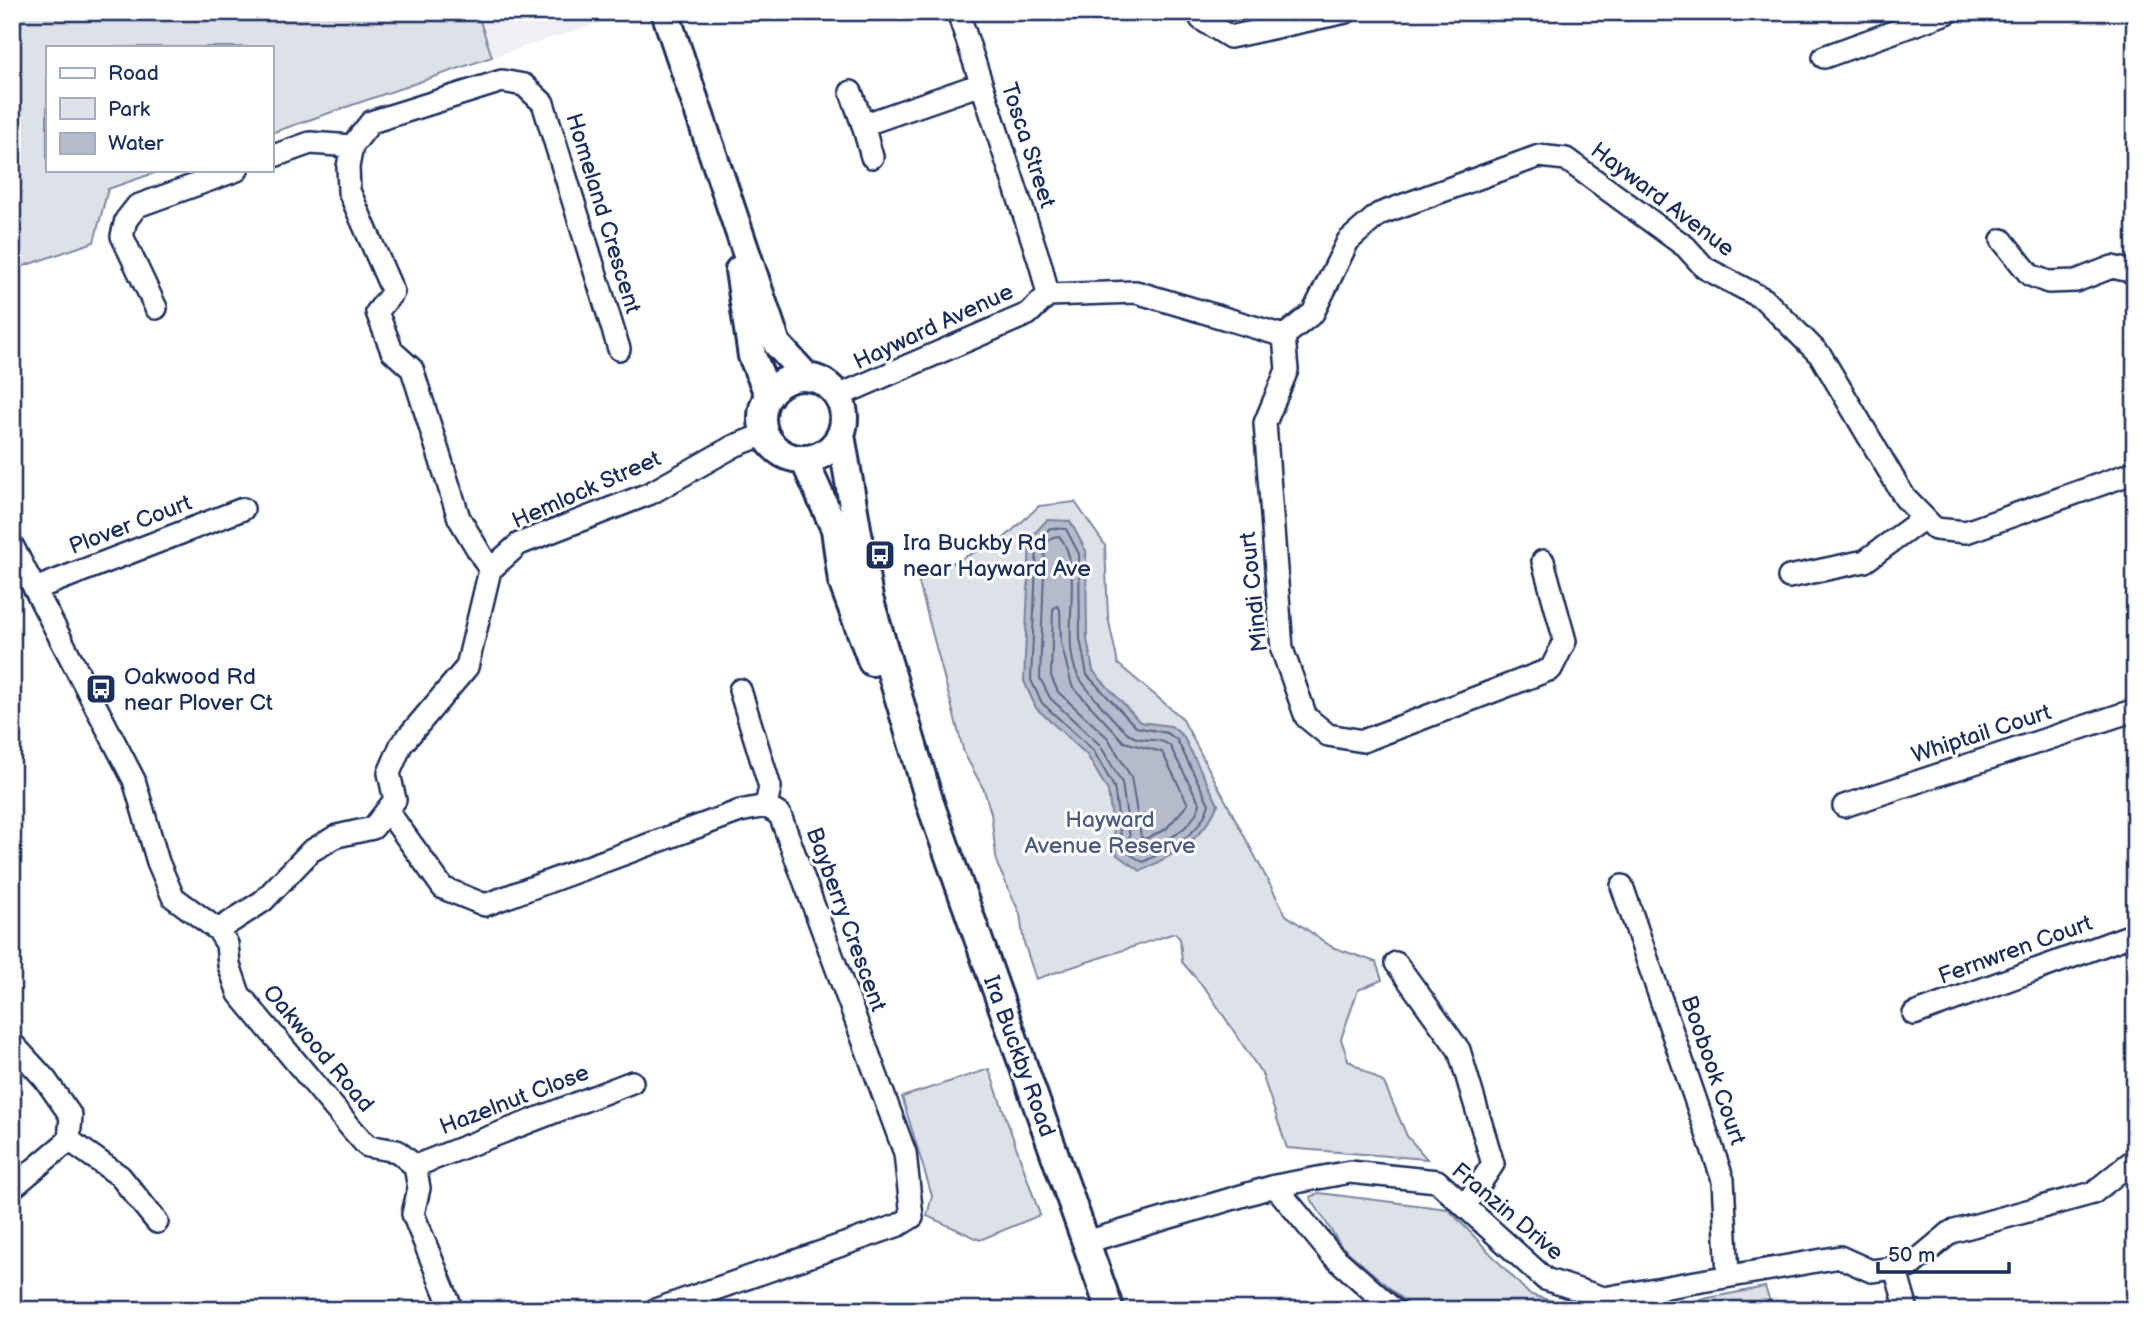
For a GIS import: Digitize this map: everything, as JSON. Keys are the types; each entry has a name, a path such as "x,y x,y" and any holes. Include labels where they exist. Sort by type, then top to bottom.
{"street":[{"path":"665,12 776,344 807,377 830,387 838,396 845,422 841,435 826,453 804,460 780,453 765,434 763,409 768,396 785,382 807,377"},
{"name":"Tosca Street","path":"958,12 1041,266 1048,295"},
{"path":"1198,12 1201,19 1230,37 1346,12"},
{"path":"1824,57 1949,12"},
{"name":"Homeland Crescent","path":"352,146 371,122 502,81 524,85 543,103 619,349"},
{"path":"863,125 981,84"},
{"path":"851,92 872,157"},
{"path":"12,545 134,780 158,862 173,897 218,930 263,901 311,851 337,836 373,828 395,800 389,773 401,745 467,667 490,570 459,518 412,369 392,351 377,312 393,292 349,191 348,167 352,146 310,144 273,156"},
{"name":"Hayward Avenue","path":"838,396 1028,314 1048,295 1136,292 1284,336 1313,313 1348,241 1379,214 1539,156 1566,159 1686,247 1705,268 1764,299 1821,356 1905,498 1936,529 1966,532 2135,472"},
{"path":"156,308 122,236 126,220 137,206 231,172"},
{"path":"730,212 752,356 768,396"},
{"path":"2002,240 2030,275 2048,282 2076,281 2112,267 2135,272"},
{"name":"Mindi Court","path":"1284,336 1287,370 1265,423 1282,649 1306,717 1328,735 1363,741 1551,669 1565,641 1543,561"},
{"name":"Hemlock Street","path":"490,570 519,544 651,493 734,446 765,434"},
{"name":"Ira Buckby Road","path":"841,435 869,598 930,803"},
{"name":"Ira Buckby Road","path":"804,460 835,529 842,581 850,608 930,803 1110,1310"},
{"name":"Plover Court","path":"35,589 243,509"},
{"path":"1789,577 1865,561 1924,518"},
{"path":"387,810 443,888 485,905 740,811 766,806 770,787 740,690"},
{"name":"Whiptail Court","path":"1844,806 2135,710"},
{"name":"Bayberry Crescent","path":"655,1310 899,1225 912,1217 905,1153 780,814 766,806"},
{"name":"Boobook Court","path":"1622,886 1723,1180 1728,1276"},
{"name":"Oakwood Road","path":"218,930 227,944 229,965 239,995 367,1146 397,1151 415,1166"},
{"name":"Fernwren Court","path":"1914,1014 2126,937 2135,937"},
{"path":"1396,963 1459,1049 1493,1164 1465,1206"},
{"path":"12,1043 45,1079 71,1116 69,1140 12,1188"},
{"name":"Hazelnut Close","path":"415,1166 632,1082"},
{"path":"69,1140 120,1176 157,1222"},
{"path":"1907,1310 1895,1268 1909,1267 1951,1232 2093,1193 2135,1159"},
{"path":"415,1166 419,1188 413,1214 452,1310"},
{"name":"Franzin Drive","path":"1086,1241 1275,1186 1350,1172 1437,1181 1545,1279 1604,1298 1840,1257 1871,1271 1895,1268"},
{"path":"1275,1186 1331,1254 1394,1310"}],"shaded area":[{"path":"477,12 613,12 615,18 492,57"}],"green space":[{"path":"12,12 477,12 492,57 273,132 273,46 46,46 46,172 157,172 108,189 94,242 12,270"},
{"name":"Hayward Avenue Reserve","path":"1075,502 1105,545 1108,617 1118,664 1182,718 1286,915 1332,947 1376,962 1382,980 1358,990 1341,1039 1348,1060 1384,1083 1407,1136 1427,1159 1287,1148 1262,1074 1208,992 1182,962 1180,939 1175,933 1036,979 1024,943 1020,914 997,864 991,813 984,790 964,753 918,579 1003,539 1039,506"},
{"path":"989,1069 1040,1215 980,1240 927,1216 932,1196 902,1097"},
{"path":"1319,1193 1448,1209 1529,1294 1580,1310 1415,1310 1341,1246 1310,1197"},
{"path":"1765,1287 1773,1310 1647,1310"}],"water":[{"path":"1047,520 1070,521 1086,551 1087,639 1093,671 1140,722 1171,726 1183,736 1218,804 1212,817 1187,845 1141,871 1117,855 1108,791 1087,755 1036,708 1024,681 1030,538"}],"place":[{"name":"Ira Buckby Rd near Hayward Ave","path":"880,555"},
{"name":"Oakwood Rd near Plover Ct","path":"101,689"}]}
